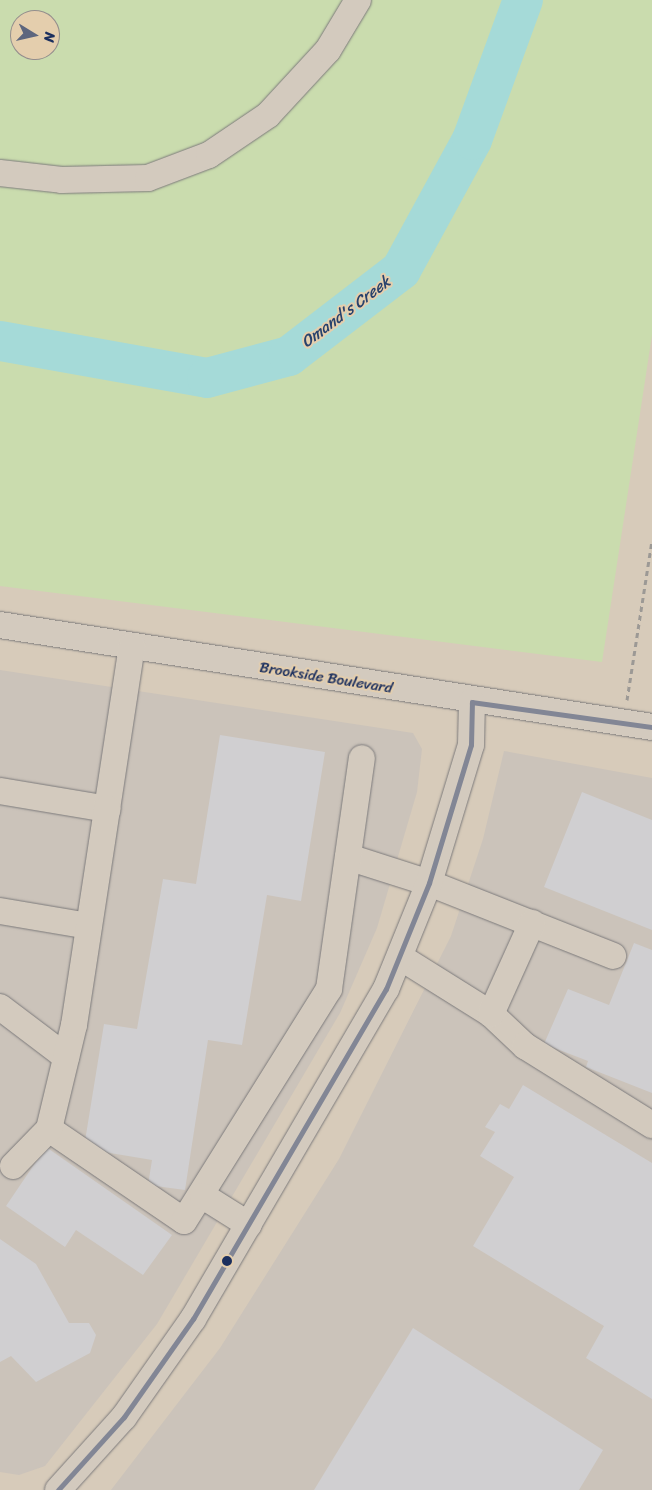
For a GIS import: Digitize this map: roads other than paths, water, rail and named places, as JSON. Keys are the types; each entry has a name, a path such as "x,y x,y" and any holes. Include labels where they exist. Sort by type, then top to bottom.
{"street":[{"path":"0,173 62,180 148,178 209,155 268,115 328,50 358,0"},
{"name":"Brookside Boulevard","path":"0,624 472,702 652,727"},
{"path":"13,1166 49,1129 66,1057 89,926 132,646"},
{"path":"58,1490 152,1380 249,1225 359,1041 400,957 429,883 472,745 472,702"},
{"path":"49,1129 184,1220 203,1196 329,989 362,758"},
{"path":"0,790 107,809"},
{"path":"348,857 429,883 613,956"},
{"path":"0,910 89,926"},
{"path":"491,1014 532,923"},
{"path":"400,957 491,1014 517,1041 652,1125"},
{"path":"0,1007 66,1057"},
{"path":"203,1196 249,1225"}],"waterway":[{"name":"Omand's Creek","path":"0,341 207,378 289,356 401,270 472,140 523,0"}]}
